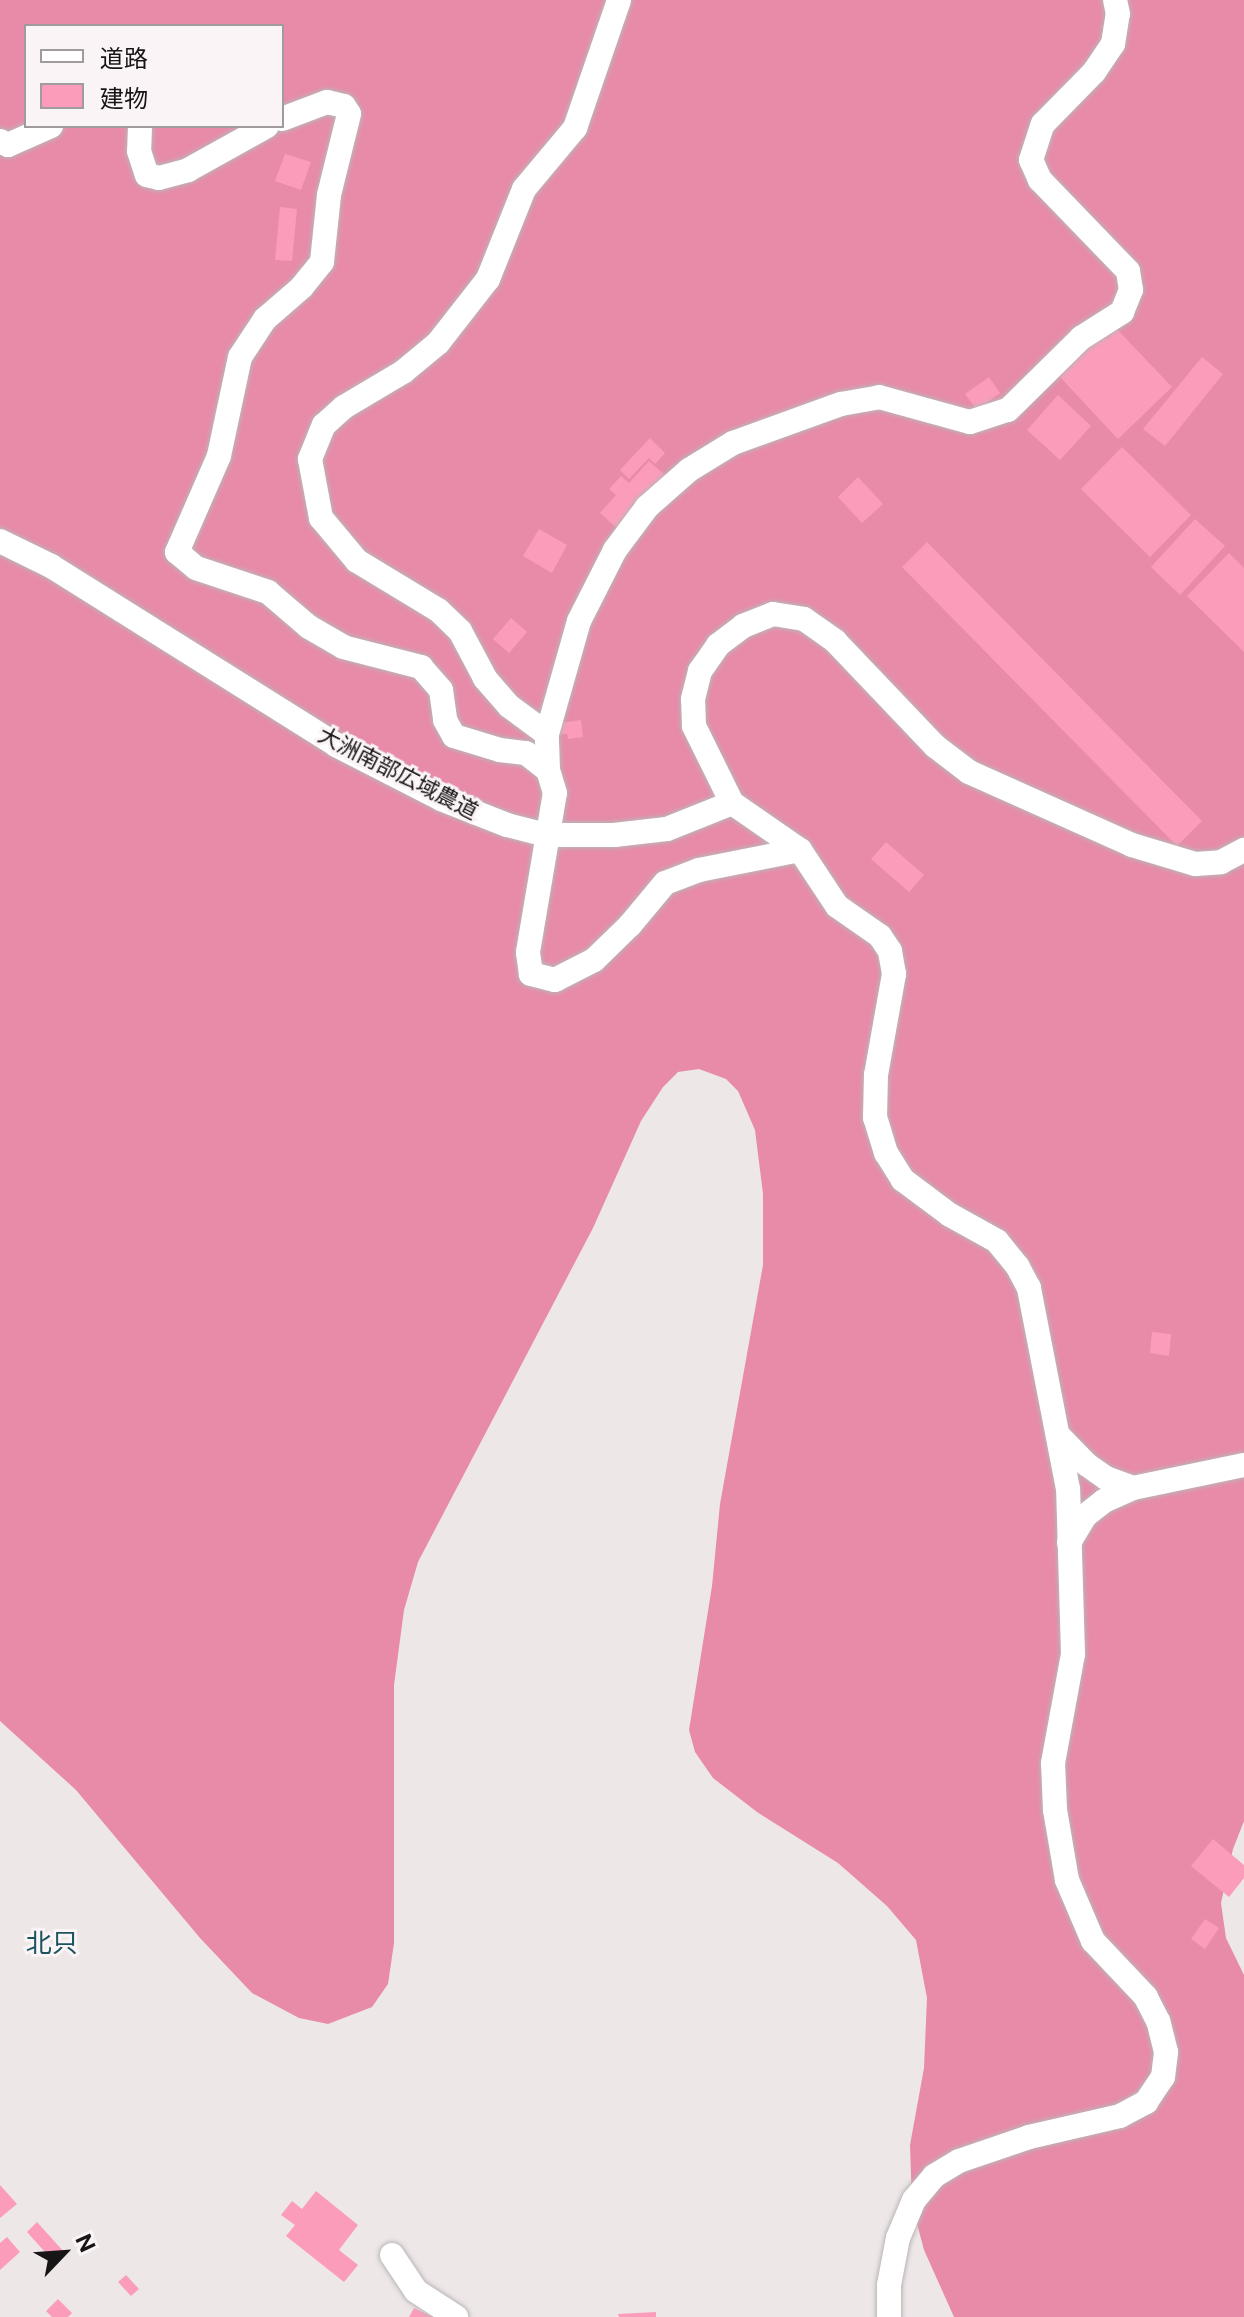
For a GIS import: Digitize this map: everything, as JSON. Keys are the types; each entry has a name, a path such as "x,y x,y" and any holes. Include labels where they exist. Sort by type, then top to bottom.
{"street":[{"path":"547,734 509,706 485,678 460,631 438,610 357,561 321,518 310,459 324,425 344,407 403,372 438,343 488,279 524,189 575,128 619,0"},
{"path":"800,850 699,870 665,883 630,925 594,960 555,980 531,974 528,952 555,793 548,770 547,734 563,688 579,621 615,550 647,507 689,470 733,443 841,404 879,397 970,422 1008,410 1081,338 1122,312 1131,290 1128,271 1040,180 1031,160 1043,124 1094,72 1113,44 1118,14 1115,0"},
{"path":"284,118 327,102 344,106 349,114 329,195 322,262 302,287 265,319 240,357 219,456 177,552 196,568 268,592 309,627 343,647 421,667 441,690 445,720 454,736 500,750 526,753 548,770"},
{"path":"0,141 8,145 46,128"},
{"path":"140,128 139,151 147,175 159,178 188,170 263,128"},
{"name":"大洲南部広域農道","path":"0,541 51,566 336,745 441,799 507,825 546,835 614,835 667,829 732,803"},
{"path":"889,2317 889,2285 898,2238 914,2200 934,2176 959,2161 1029,2137 1120,2116 1146,2102 1163,2077 1166,2052 1158,2021 1146,1997 1093,1941 1067,1880 1055,1810 1053,1763 1073,1654 1068,1489 1061,1438 1029,1288 1018,1267 997,1241 950,1215 903,1180 886,1153 875,1118 875,1104 876,1075 894,974 890,951 880,936 837,906 800,850 732,803 694,726 693,699 700,671 718,645 743,626 773,614 804,619 835,641 935,746 969,772 1132,845 1195,864 1221,862 1244,850"},
{"path":"1061,1438 1096,1471 1133,1488"},
{"path":"1068,1545 1085,1516 1104,1501 1133,1488 1244,1465"},
{"path":"392,2255 416,2291 456,2317"}],"shaded area":[{"path":"0,0 1244,0 1244,1821 1233,1849 1221,1903 1226,1938 1244,1975 1244,2317 954,2317 924,2250 912,2205 910,2145 924,2068 927,1998 916,1940 887,1906 838,1863 757,1812 713,1778 695,1752 689,1730 712,1586 720,1504 763,1265 763,1194 755,1130 738,1091 726,1079 699,1069 678,1072 663,1087 641,1121 593,1228 418,1562 404,1610 394,1685 394,1943 388,1984 372,2007 328,2024 299,2018 252,1993 200,1938 76,1790 0,1721"}],"building":[{"path":"285,154 311,162 301,190 275,181"},
{"path":"280,207 297,209 292,261 275,260"},
{"path":"1113,325 1172,387 1118,439 1059,376"},
{"path":"1202,357 1223,374 1165,446 1143,429"},
{"path":"989,377 1000,393 977,410 965,394"},
{"path":"1058,395 1091,426 1060,460 1027,430"},
{"path":"650,438 665,453 655,464 649,458 629,479 620,470"},
{"path":"1122,447 1191,515 1150,557 1081,489"},
{"path":"649,461 668,478 620,531 600,513 616,495 609,489 621,476 629,483"},
{"path":"858,477 883,504 862,523 838,497"},
{"path":"1195,519 1225,546 1180,595 1151,567"},
{"path":"539,529 567,545 552,573 523,556"},
{"path":"927,542 1202,821 1177,846 902,567"},
{"path":"1229,553 1244,568 1244,652 1187,596"},
{"path":"511,618 527,632 509,653 493,639"},
{"path":"581,720 583,737 568,739 567,734 555,735 554,724"},
{"path":"886,842 924,875 909,892 871,859"},
{"path":"1152,1332 1171,1334 1169,1356 1150,1353"},
{"path":"1213,1839 1244,1865 1244,1878 1229,1897 1191,1866"},
{"path":"1205,1919 1219,1928 1205,1949 1191,1939"},
{"path":"0,2185 17,2204 0,2218"},
{"path":"316,2191 358,2225 339,2250 358,2265 344,2282 286,2236 295,2225 281,2215 292,2201 302,2209"},
{"path":"37,2222 64,2252 53,2261 27,2232"},
{"path":"7,2237 20,2252 0,2270 0,2243"},
{"path":"126,2275 139,2289 131,2296 118,2282"},
{"path":"58,2299 72,2313 68,2317 52,2317 46,2311"},
{"path":"414,2308 433,2317 409,2317"},
{"path":"656,2312 656,2317 619,2317 618,2314"}],"district":[{"name":"北只","path":"52,1943"}]}
